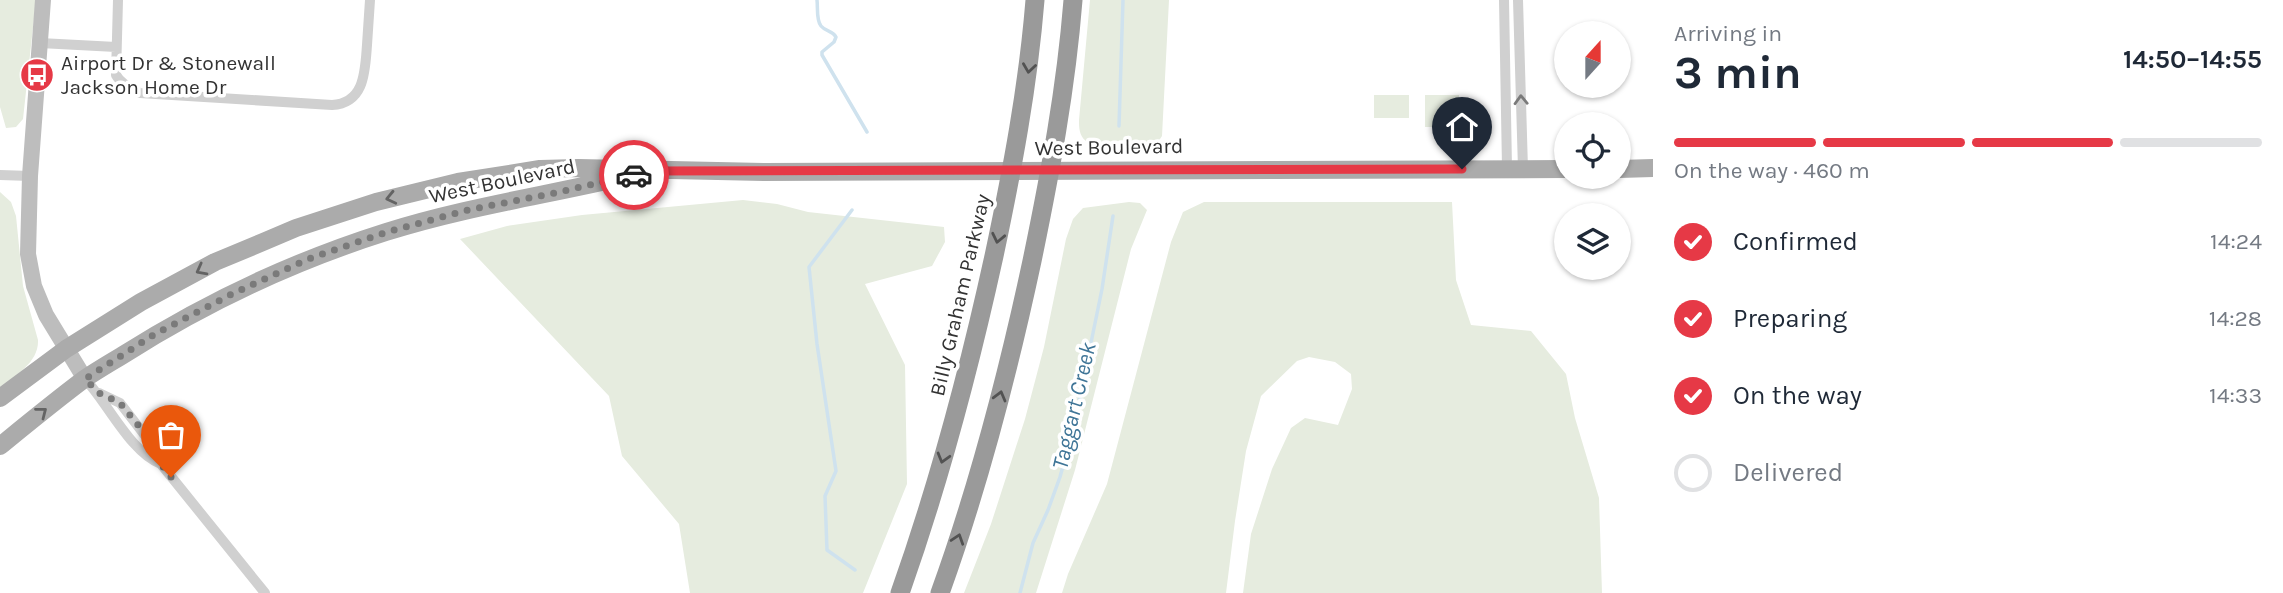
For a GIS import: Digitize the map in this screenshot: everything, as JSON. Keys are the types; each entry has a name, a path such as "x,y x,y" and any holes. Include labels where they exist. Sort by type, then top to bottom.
{"highway":[{"name":"Billy Graham Parkway","path":"900,593 939,474 963,387 1013,171 1030,64 1035,0"},
{"path":"940,593 1000,397 1051,170 1067,69 1073,0"}],"main road":[{"path":"1631,169 1653,168"},
{"name":"West Boulevard","path":"0,398 66,349 141,302 215,262 296,228 376,202 458,182 540,169 1013,171 1554,169"},
{"name":"West Boulevard","path":"0,446 85,379 155,334 308,259 387,232 468,210 652,171"}],"street":[{"path":"43,0 27,218 30,269 34,286 46,315 66,349 85,379 99,393 109,412 143,453 150,460 161,464 265,593"},
{"path":"118,0 116,75 119,80 140,93 339,105 352,98 365,77 370,0"},
{"path":"1504,0 1515,168"},
{"path":"1515,168 1518,0"},
{"path":"40,43 116,47"},
{"path":"0,175 30,176"}],"shaded area":[{"path":"0,0 36,0 23,119 16,127 6,128 0,107"},
{"path":"1090,0 1169,0 1162,136 1158,142 1101,146 1086,141 1081,134 1079,120"},
{"path":"1374,95 1409,95 1409,118 1374,118"},
{"path":"1425,95 1459,95 1459,127 1425,127"},
{"path":"0,192 11,202 16,216 23,286 38,340 31,361 0,387"},
{"path":"743,200 777,204 808,212 944,227 945,242 932,266 865,284 905,365 907,484 863,593 690,593 679,524 622,456 609,396 460,239 507,226 582,215"},
{"path":"1204,202 1452,202 1456,280 1471,325 1531,331 1566,374 1575,418 1599,498 1602,593 1243,593 1251,534 1272,469 1291,428 1305,418 1338,425 1352,389 1351,374 1335,362 1309,357 1297,361 1261,396 1246,451 1226,593 1062,593 1107,484 1171,242 1183,212"},
{"path":"1140,203 1147,210 1131,249 1075,470 1036,593 964,593 991,524 1025,419 1044,347 1066,239 1073,219 1083,208"}],"waterway":[{"path":"817,0 819,23 836,37 822,55 867,132"},
{"name":"Taggart Creek","path":"1119,126 1123,0"},
{"path":"852,210 809,267 817,344 836,471 825,496 827,550 855,570"},
{"name":"Taggart Creek","path":"1020,593 1033,543 1060,477 1074,426 1102,289 1113,216"}],"way so far":[{"path":"171,477 161,464 155,446 120,403 99,393 85,379 155,334 308,259 387,232 468,210 634,175"}],"place":[{"name":"Airport Dr & Stonewall Jackson Home Dr","path":"37,75"}],"route":[{"path":"634,175 652,171 1462,169"}]}
